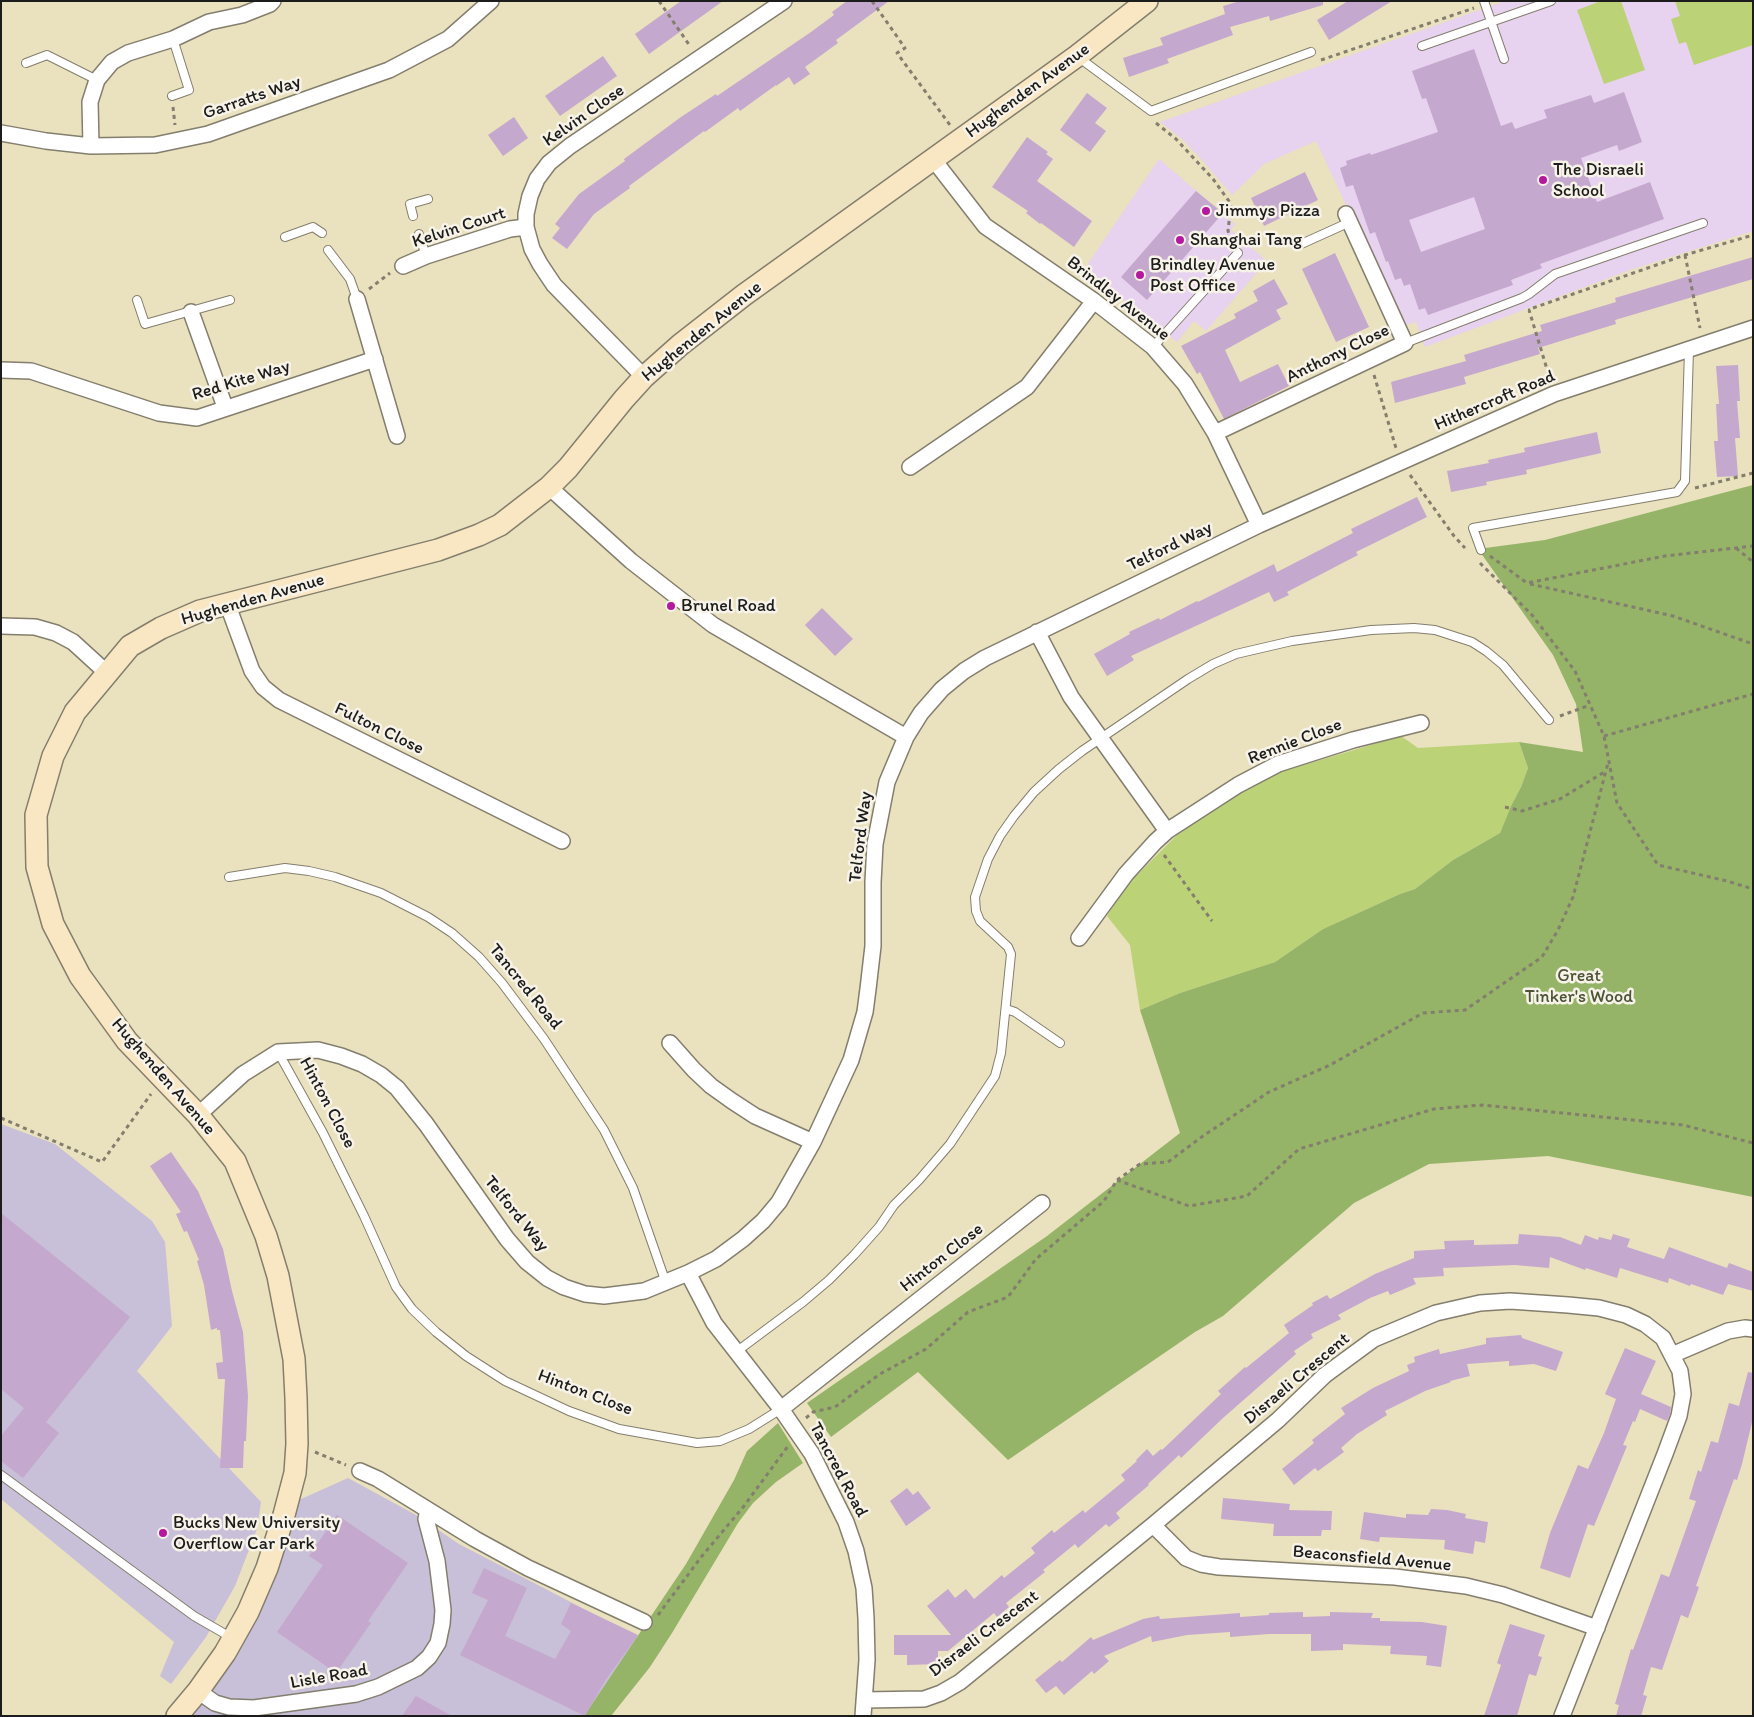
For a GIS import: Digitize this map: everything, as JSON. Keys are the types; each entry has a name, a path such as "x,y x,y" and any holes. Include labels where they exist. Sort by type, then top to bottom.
{"street":[{"path":"92,146 90,102 97,80 112,62 128,53 173,39 209,22 242,15 273,1"},
{"name":"Garratts Way","path":"1,133 46,141 92,146 148,145 208,134 389,70 448,39 491,1"},
{"name":"Kelvin Close","path":"644,377 554,285 540,264 532,249 526,227 526,214 530,196 538,179 549,163 570,146 784,1"},
{"name":"Hughenden Avenue","path":"178,1716 225,1653 248,1612 267,1568 284,1516 295,1473 297,1444 294,1360 278,1276 266,1236 235,1161 198,1115 127,1041 80,976 53,924 37,867 36,815 53,756 75,712 130,646 161,628 200,611 438,550 500,525 549,487 568,468 644,377 680,345 744,295 1077,56 1148,1"},
{"name":"Brindley Avenue","path":"933,159 985,226 1094,301 1154,347 1185,384 1215,433 1259,525"},
{"name":"Anthony Close","path":"1215,433 1405,343 1348,218"},
{"name":"Kelvin Court","path":"403,266 426,256 510,230 526,227"},
{"path":"357,299 397,436"},
{"path":"910,467 1027,388 1094,301"},
{"path":"191,312 226,407"},
{"name":"Hithercroft Road","path":"1259,525 1554,394 1753,328"},
{"name":"Red Kite Way","path":"1,370 31,371 159,413 197,418 375,359"},
{"path":"549,487 631,561 713,625 906,737"},
{"name":"Telford Way","path":"198,1115 243,1074 278,1052 318,1050 341,1056 362,1064 381,1075 397,1088 426,1124 507,1239 528,1262 547,1278 564,1287 585,1294 604,1296 644,1291 666,1283 716,1259 743,1240 763,1222 783,1196 813,1142 852,1060 865,1012 873,946 875,844 887,782 906,737 921,712 942,689 964,671 985,658 1259,525"},
{"name":"Fulton Close","path":"228,604 252,671 263,687 280,700 562,841"},
{"path":"1,626 35,627 56,634 73,642 107,673"},
{"path":"1037,632 1071,697 1166,831"},
{"name":"Rennie Close","path":"1079,938 1126,874 1166,831 1238,784 1278,764 1353,740 1421,723"},
{"path":"670,1043 711,1086 732,1101 755,1116 813,1142"},
{"name":"Hinton Close","path":"782,1408 1042,1203"},
{"name":"Tancred Road","path":"688,1273 714,1322 782,1408 812,1454 846,1522 856,1551 864,1588 866,1618 864,1716"},
{"name":"Disraeli Crescent","path":"864,1700 924,1699 960,1682 1278,1420 1325,1375 1374,1340 1436,1313 1480,1303 1510,1301 1599,1308 1626,1315 1645,1324 1663,1338 1672,1354 1680,1371 1683,1394 1679,1416 1562,1716"},
{"path":"1672,1354 1728,1331 1745,1328 1753,1329"},
{"path":"360,1471 378,1479 475,1539 528,1568 644,1622"},
{"name":"Lisle Road","path":"198,1691 215,1703 229,1707 254,1708 356,1694 378,1688 417,1668 429,1657 438,1643 443,1610 437,1561 426,1519 428,1510"},
{"name":"Beaconsfield Avenue","path":"1153,1524 1186,1558 1201,1564 1219,1567 1395,1577 1466,1586 1503,1595 1596,1628"}],"lane":[{"path":"1484,1 1504,59"},
{"path":"1422,46 1551,1"},
{"path":"172,96 189,90 173,39"},
{"path":"1077,56 1151,111 1311,52"},
{"path":"26,63 47,55 97,80"},
{"path":"413,216 410,204 428,199"},
{"path":"1300,245 1348,218"},
{"path":"1405,343 1529,294 1555,274 1703,223"},
{"path":"285,237 313,227 322,233"},
{"path":"419,234 426,256"},
{"path":"328,250 350,279 357,299"},
{"path":"1154,347 1238,253"},
{"path":"137,300 145,324 230,300"},
{"path":"1481,550 1473,528 1677,492 1685,481 1689,350"},
{"path":"736,1352 803,1302 854,1255 879,1227 894,1205 919,1180 950,1144 995,1076 1001,1053 1010,954 1008,947 980,921 976,910 975,897 988,859 1000,836 1034,792 1060,769 1101,738 1188,679 1213,664 1236,654 1292,641 1395,628 1434,630 1465,640 1486,651 1516,679 1550,720"},
{"name":"Tancred Road","path":"229,877 285,868 335,877 382,892 428,917 479,957 544,1040 604,1130 633,1188 666,1283"},
{"path":"1006,1009 1015,1012 1060,1042"},
{"name":"Hinton Close","path":"278,1052 323,1133 396,1287 412,1308 436,1332 466,1356 505,1381 569,1411 619,1429 697,1443 720,1441 749,1429 782,1408"},
{"path":"1,1475 194,1616 233,1638"}],"path":[{"path":"659,1 689,44"},
{"path":"872,1 905,48 897,53 961,140"},
{"path":"172,96 177,141"},
{"path":"1155,121 1176,139 1214,179 1231,204 1228,231 1238,253"},
{"path":"1520,313 1685,255 1753,235"},
{"path":"1685,255 1704,344"},
{"path":"357,299 386,275 403,266"},
{"path":"1529,310 1554,394"},
{"path":"1369,360 1401,463 1454,536 1467,549"},
{"path":"1677,492 1753,473"},
{"path":"1527,584 1665,556 1753,546"},
{"path":"1735,548 1753,562"},
{"path":"1481,550 1527,584 1673,616 1753,644"},
{"path":"1480,562 1532,615 1575,671 1604,736 1617,803 1658,865 1753,889"},
{"path":"1604,736 1753,694"},
{"path":"1550,720 1590,705"},
{"path":"794,1428 813,1412 835,1407 880,1374 926,1349 968,1312 1008,1297 1036,1259 1104,1201 1117,1180 1140,1164 1168,1162 1202,1136 1269,1092 1330,1065 1423,1013 1465,1010 1542,958 1574,898 1608,762"},
{"path":"1504,807 1522,810 1560,798 1606,771"},
{"path":"1155,842 1212,921"},
{"path":"1,1118 102,1162 150,1095 165,1080"},
{"path":"1117,1180 1189,1206 1248,1196 1299,1148 1434,1110 1482,1105 1684,1124 1753,1143"},
{"path":"314,1452 332,1459"},
{"path":"644,1622 651,1623 702,1556 744,1506 782,1452"}],"shaded area":[{"name":"The Disraeli School","path":"1505,1 1753,1 1753,231 1630,270 1425,347 1416,322 1403,326 1316,141 1264,164 1232,195 1182,139 1160,122"},
{"path":"1159,159 1235,224 1231,230 1267,261 1206,331 1194,321 1177,342 1083,271"},
{"path":"1,1124 55,1144 152,1221 165,1242 172,1326 137,1371 261,1502 257,1529 235,1586 206,1637 171,1684 160,1676 174,1642 1,1499"},
{"path":"348,1478 416,1515 459,1544 638,1637 584,1716 192,1716 234,1659 273,1584 299,1500"}],"green space":[{"path":"1601,1 1621,1 1645,70 1604,84 1577,10"},
{"path":"1675,1 1753,1 1753,45 1694,65 1686,42 1679,44 1671,19 1680,16"},
{"name":"Great Tinker's Wood","path":"1753,485 1753,1197 1548,1156 1429,1164 1354,1203 1223,1316 1195,1332 1008,1460 918,1372 831,1437 807,1403 1047,1236 1180,1133 1140,1010 1180,993 1275,962 1323,929 1415,889 1453,860 1500,833 1528,768 1519,742 1583,752 1576,704 1553,655 1478,549 1545,540"},
{"path":"1401,736 1418,748 1519,742 1528,768 1500,833 1453,860 1415,889 1323,929 1275,962 1180,993 1140,1010 1130,945 1107,916 1126,886 1177,835 1267,776"},
{"path":"778,1423 803,1463 776,1482 753,1503 738,1523 650,1667 611,1716 584,1716 686,1564 734,1480 747,1451"}],"building":[{"path":"681,1 723,1 649,54 635,34"},
{"path":"847,1 889,1 836,40 838,43 805,67 810,74 794,85 789,77 740,111 738,108 629,186 630,188 594,214 567,249 552,238 560,228 555,224 579,194 681,117 716,94 717,96 811,32 834,15 832,12"},
{"path":"1240,1 1323,1 1323,5 1270,21 1269,16 1230,27 1233,35 1167,59 1169,63 1129,77 1123,58 1163,45 1160,38 1225,14 1223,6"},
{"path":"1348,1 1392,1 1329,40 1317,20"},
{"path":"1474,49 1501,126 1512,122 1515,129 1547,118 1544,110 1591,95 1594,103 1624,92 1642,142 1619,151 1617,145 1581,158 1597,202 1650,182 1664,219 1540,264 1542,268 1511,280 1513,285 1428,315 1425,308 1419,310 1410,284 1404,286 1401,278 1395,280 1375,232 1370,234 1353,185 1346,187 1340,168 1347,165 1346,161 1370,153 1371,155 1438,132 1426,98 1422,99 1412,71","holes":["1474,197 1485,229 1421,252 1409,220"]},
{"path":"603,56 617,76 560,116 545,96"},
{"path":"1087,93 1107,108 1095,123 1106,131 1090,152 1060,130"},
{"path":"514,117 528,138 503,156 488,135"},
{"path":"1027,137 1048,152 1046,154 1053,159 1037,181 1092,221 1074,247 1040,224 1026,213 1028,211 992,187"},
{"path":"1305,172 1318,200 1264,226 1251,198"},
{"path":"1196,191 1223,213 1147,300 1121,277"},
{"path":"1335,253 1369,327 1336,342 1302,269"},
{"path":"1753,257 1753,279 1615,320 1616,324 1538,348 1540,354 1464,377 1466,384 1395,403 1391,382 1466,361 1464,355 1542,331 1540,325 1616,302 1615,298"},
{"path":"1274,279 1288,304 1276,310 1281,319 1225,350 1240,382 1278,364 1289,386 1224,419 1200,372 1197,374 1181,346 1236,318 1234,314 1258,301 1253,291"},
{"path":"1738,365 1740,401 1737,401 1740,438 1735,438 1738,476 1717,477 1714,441 1718,441 1716,404 1719,404 1716,366"},
{"path":"1597,432 1601,453 1526,470 1527,474 1486,482 1487,485 1451,492 1447,471 1489,463 1488,460 1525,452 1524,448"},
{"path":"1417,497 1427,517 1356,552 1358,555 1287,592 1289,595 1274,602 1269,592 1131,656 1134,660 1107,676 1094,654 1130,634 1129,632 1159,618 1160,620 1274,564 1277,572 1353,533 1351,529"},
{"path":"822,608 853,639 835,656 805,625"},
{"path":"171,1152 198,1191 223,1249 243,1332 248,1396 243,1468 220,1468 225,1379 218,1379 216,1363 223,1362 220,1330 217,1330 217,1328 211,1330 204,1285 197,1261 199,1260 187,1231 184,1232 176,1214 181,1212 150,1166"},
{"path":"1,1213 130,1317 46,1422 59,1433 23,1478 1,1461 1,1436 24,1408 1,1389"},
{"path":"1519,1234 1560,1237 1581,1245 1585,1235 1598,1240 1599,1237 1611,1240 1613,1234 1630,1239 1627,1247 1664,1259 1669,1247 1727,1268 1729,1263 1753,1272 1753,1291 1728,1284 1723,1295 1669,1278 1668,1283 1620,1268 1617,1278 1586,1268 1585,1270 1550,1257 1549,1268 1515,1265 1443,1268 1444,1276 1413,1278 1416,1284 1390,1295 1388,1291 1370,1298 1338,1315 1341,1319 1311,1334 1313,1338 1294,1351 1296,1354 1181,1458 1179,1455 1149,1485 1116,1513 1120,1518 1109,1527 1106,1524 1078,1548 1075,1544 1043,1570 1045,1572 1006,1603 1009,1607 997,1617 994,1613 948,1651 938,1651 938,1664 907,1665 907,1655 894,1655 894,1635 951,1635 927,1606 948,1589 955,1598 966,1589 974,1599 1002,1575 1004,1578 1035,1553 1031,1548 1052,1530 1054,1533 1083,1510 1085,1513 1125,1480 1121,1475 1147,1449 1153,1456 1162,1450 1221,1394 1218,1391 1245,1367 1289,1333 1284,1325 1313,1305 1312,1303 1327,1295 1330,1299 1375,1274 1414,1258 1414,1251 1445,1249 1444,1241 1474,1240 1474,1245 1518,1244"},
{"path":"1521,1335 1522,1338 1563,1352 1556,1371 1534,1364 1509,1366 1509,1361 1467,1364 1470,1376 1450,1381 1425,1391 1385,1411 1387,1415 1357,1434 1341,1448 1344,1452 1318,1471 1315,1468 1294,1485 1282,1469 1314,1443 1312,1440 1345,1414 1341,1408 1373,1388 1409,1371 1407,1365 1415,1362 1414,1357 1439,1349 1440,1354 1486,1344 1486,1338"},
{"path":"1625,1348 1656,1361 1641,1394 1671,1407 1670,1414 1667,1421 1640,1409 1623,1445 1627,1446 1594,1526 1588,1524 1570,1578 1540,1568 1550,1533 1578,1465 1588,1469 1604,1433 1616,1399 1605,1394"},
{"path":"1748,1372 1753,1373 1753,1418 1742,1464 1737,1480 1734,1479 1705,1560 1696,1586 1699,1587 1688,1618 1681,1615 1662,1670 1651,1667 1643,1695 1647,1696 1641,1716 1616,1716 1619,1705 1615,1704 1631,1649 1633,1650 1661,1574 1669,1577 1696,1501 1689,1499 1698,1470 1701,1472 1711,1441 1718,1443 1729,1403 1739,1406"},
{"path":"907,1488 913,1495 918,1491 931,1508 906,1526 890,1501"},
{"path":"1223,1498 1290,1504 1289,1510 1332,1511 1331,1530 1322,1530 1321,1536 1273,1536 1274,1524 1221,1519"},
{"path":"1431,1509 1466,1514 1465,1518 1488,1522 1485,1543 1475,1541 1473,1554 1444,1549 1445,1540 1380,1537 1379,1542 1360,1539 1364,1512 1406,1518 1406,1514 1428,1515"},
{"path":"337,1515 408,1563 368,1621 371,1623 336,1673 277,1632 323,1565 309,1556"},
{"path":"484,1568 527,1588 505,1636 555,1659 571,1631 561,1624 571,1603 638,1635 605,1681 585,1716 460,1655 488,1600 472,1593"},
{"path":"1303,1612 1303,1617 1330,1616 1330,1612 1373,1613 1371,1618 1380,1618 1380,1621 1422,1622 1447,1626 1441,1667 1426,1665 1427,1656 1390,1654 1391,1646 1343,1644 1343,1650 1311,1651 1311,1634 1269,1634 1230,1637 1230,1632 1187,1635 1152,1642 1151,1636 1104,1656 1109,1661 1094,1674 1092,1671 1064,1695 1056,1686 1046,1693 1035,1680 1060,1660 1062,1662 1091,1637 1093,1640 1143,1619 1159,1616 1160,1619 1240,1613 1240,1617 1269,1615 1269,1613"},
{"path":"1510,1624 1545,1635 1538,1656 1542,1657 1536,1676 1529,1674 1517,1716 1484,1716 1501,1665 1497,1663"},
{"path":"416,1696 452,1716 402,1716"}],"place":[{"name":"The Disraeli School","path":"1543,180"},
{"name":"Jimmys Pizza","path":"1206,211"},
{"name":"Shanghai Tang","path":"1180,240"},
{"name":"Brindley Avenue Post Office","path":"1140,275"},
{"name":"Brunel Road","path":"671,606"},
{"name":"Bucks New University Overflow Car Park","path":"163,1533"}]}
